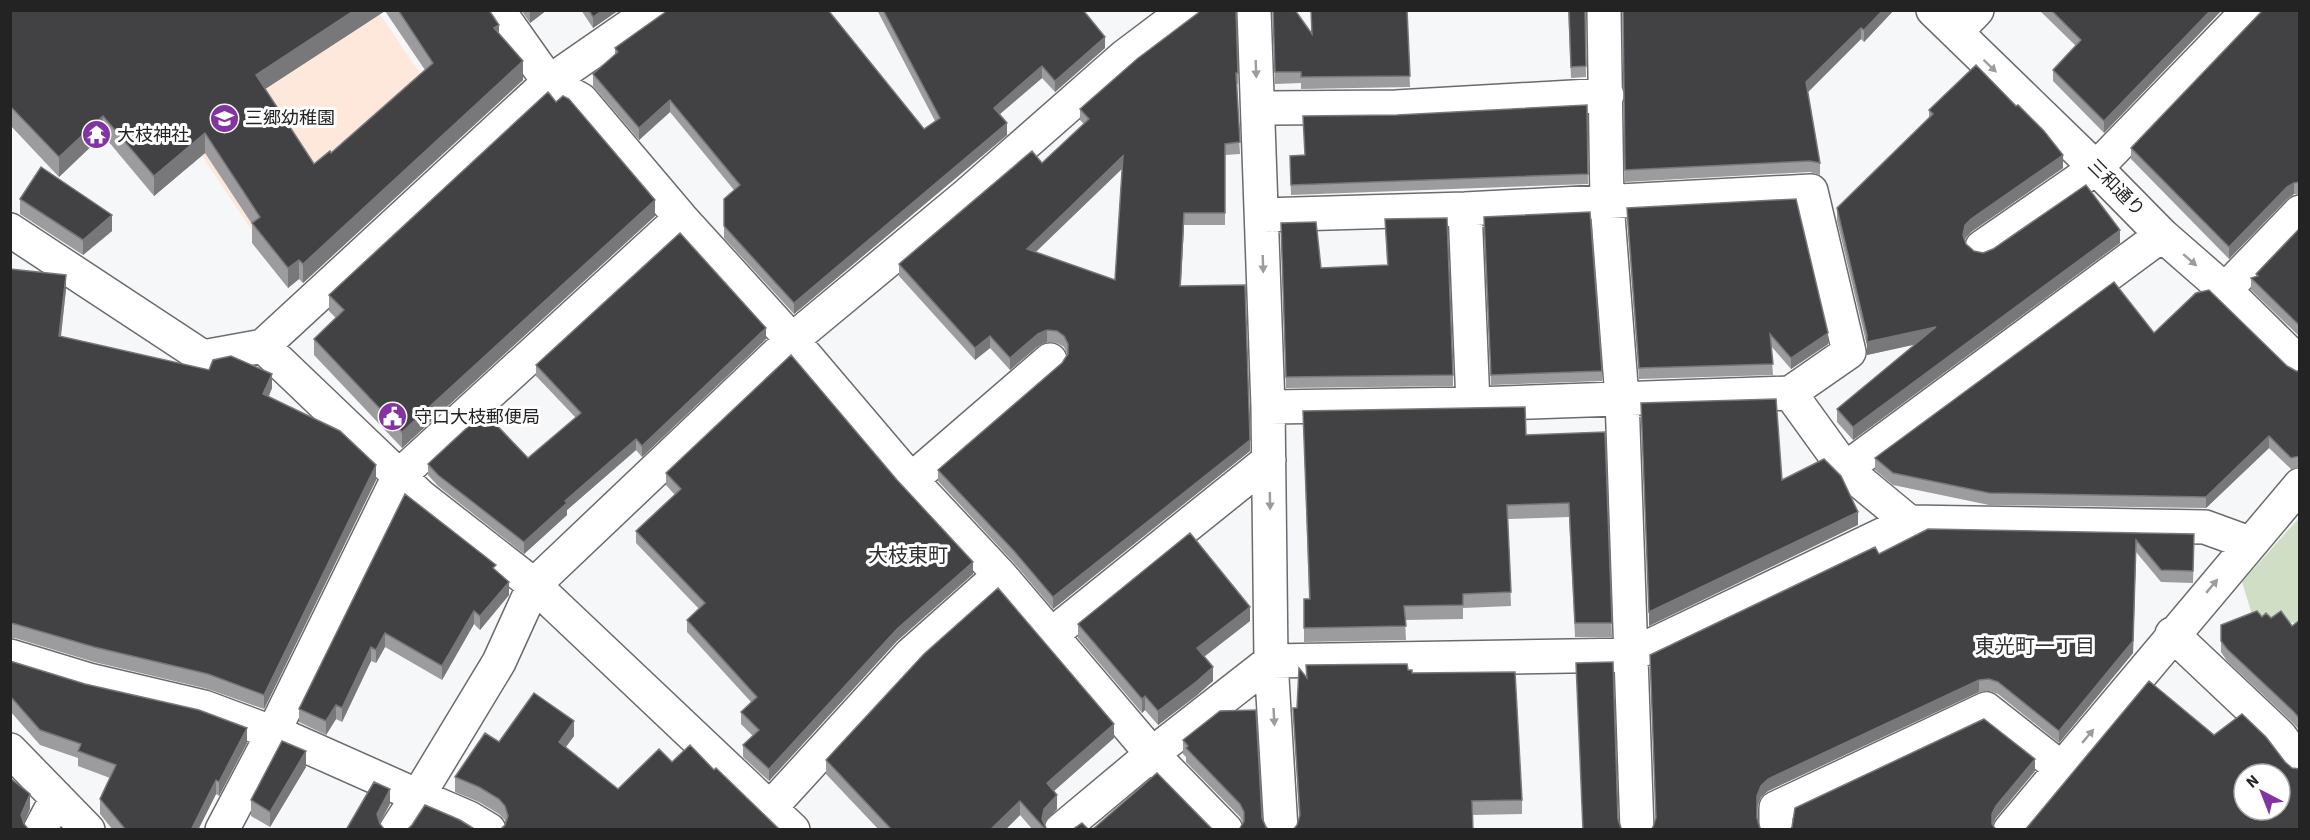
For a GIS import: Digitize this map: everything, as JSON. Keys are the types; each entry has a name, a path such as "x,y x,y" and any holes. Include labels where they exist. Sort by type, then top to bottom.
{"street":[{"path":"498,10 549,82 581,100 681,218 792,340 911,480 1000,575 1152,754 1226,830"},
{"path":"10,230 203,357 263,346 549,82 653,10"},
{"path":"396,830 499,662 534,585 792,340 968,194 1125,56 1186,10"},
{"path":"1254,10 1268,407 1271,661 1281,830"},
{"path":"1604,10 1607,203 1622,399 1637,830"},
{"path":"1982,247 2096,168 2249,10"},
{"name":"三和通り","path":"1955,18 2162,235 2224,290 2300,364"},
{"path":"1258,108 1396,107 1607,95"},
{"path":"1262,215 1607,203 1811,191 1849,352 1790,393 1473,404 1268,407"},
{"path":"1465,209 1473,404"},
{"path":"2224,290 2300,212"},
{"path":"222,830 273,733 399,476 681,218"},
{"path":"1845,469 2162,235"},
{"path":"263,346 420,496 534,585 793,830"},
{"path":"911,480 1050,360"},
{"path":"1790,393 1845,469 1909,522"},
{"path":"1051,635 1269,460"},
{"path":"2010,830 2172,634 2300,485"},
{"path":"1061,830 1152,754 1271,661 1631,655 1909,522 2205,527 2249,543"},
{"path":"770,808 911,654 1000,575"},
{"path":"2172,634 2280,736 2300,763"},
{"path":"10,656 89,680 204,707 273,733 469,818 489,830"},
{"path":"1776,830 1776,808 1986,709 2061,768"},
{"path":"10,750 88,830"},
{"path":"40,830 57,798"}],"shaded area":[{"path":"104,11 378,11 425,81 251,229"}],"green space":[{"path":"2299,518 2299,623 2254,621 2242,582"}],"building":[{"path":"10,10 355,10 256,75 314,164 330,151 331,153 433,63 398,10 489,10 499,25 494,28 523,61 303,264 299,260 288,268 252,223 260,217 205,133 154,176 103,116 59,157 10,106"},
{"path":"589,10 603,10 593,17"},
{"path":"667,10 828,10 924,129 940,118 883,10 1083,10 1105,37 1055,81 1042,66 994,108 1007,123 794,303 724,226 724,199 740,185 670,100 639,128 593,74 618,52 615,48"},
{"path":"1200,10 1236,10 1238,73 1236,73 1240,142 1225,144 1225,213 1184,213 1180,286 1245,285 1250,440 1053,597 1014,551 938,470 1062,363 1068,354 1068,344 1064,336 1057,331 1047,330 1038,334 1010,358 990,336 975,348 899,264 1032,151 1042,163 1089,119 1080,109 1137,59","holes":["1123,156 1115,280 1027,249"]},
{"path":"1273,10 1295,10 1312,34 1311,10 1407,10 1410,76 1301,77 1301,72 1275,72"},
{"path":"1569,10 1585,10 1586,66 1571,67"},
{"path":"1623,10 1883,10 1864,30 1861,28 1806,82 1820,163 1810,161 1625,170"},
{"path":"2051,10 2211,10 2104,121 2053,70 2081,40"},
{"path":"2263,10 2300,10 2300,182 2287,187 2229,247 2131,148"},
{"path":"1976,65 2044,131 2063,155 1971,219 1965,225 1963,235 1966,244 1974,251 1983,253 1993,249 2086,185 2120,230 1853,427 1837,409 1936,327 1867,342 1837,208 1933,114 1929,110"},
{"path":"548,92 556,102 563,96 569,99 655,200 402,432 314,339 344,310 329,295"},
{"path":"1587,105 1588,174 1291,185 1290,156 1305,155 1303,116 1397,115"},
{"path":"41,167 112,215 83,240 20,199"},
{"path":"1796,199 1828,333 1791,358 1770,334 1773,364 1639,368 1627,208"},
{"path":"1590,212 1602,371 1491,375 1484,217"},
{"path":"1447,218 1453,375 1286,377 1281,223 1316,222 1321,268 1388,265 1385,219"},
{"path":"2300,228 2300,326 2251,278 2258,276 2256,274"},
{"path":"680,233 766,328 642,446 636,439 565,501 567,503 524,542 438,475 428,464 484,412 528,458 581,413 536,365"},
{"path":"10,269 66,275 59,336 209,370 213,360 231,356 272,374 263,394 340,431 376,465 264,695 208,674 94,647 10,623"},
{"path":"2114,282 2154,333 2196,293 2209,290 2287,366 2300,371 2300,456 2291,458 2269,436 2206,497 1989,493 1893,473 1875,458"},
{"path":"791,355 897,480 973,562 897,629 769,769 743,745 759,730 741,712 757,697 687,620 705,603 636,531 681,489 666,473"},
{"path":"1776,399 1782,480 1824,459 1841,476 1858,512 1649,612 1641,403"},
{"path":"1525,407 1526,435 1605,432 1612,623 1575,623 1569,503 1507,505 1511,592 1463,594 1463,605 1404,606 1406,626 1304,628 1304,599 1310,599 1303,411"},
{"path":"405,494 496,565 493,568 509,582 480,616 474,611 442,666 385,633 376,650 371,647 342,708 336,705 326,721 299,709"},
{"path":"1928,529 2194,534 2193,571 2161,570 2136,540 2133,641 2059,731 1998,682 1989,679 1979,680 1768,779 1761,786 1757,796 1757,818 1762,830 1651,830 1656,818 1650,655 1875,547 1879,554"},
{"path":"1190,533 1250,607 1197,648 1213,667 1158,711 1145,696 1142,699 1078,624"},
{"path":"998,588 1114,724 1047,783 1057,795 1044,809 1042,819 1049,830 1046,830 1020,801 990,830 892,830 826,760 924,654"},
{"path":"2257,611 2262,617 2266,613 2271,618 2281,611 2292,626 2300,620 2300,719 2221,641 2221,625"},
{"path":"10,661 85,684 199,710 247,728 219,782 216,780 191,830 126,830 100,799 116,765 78,751 81,744 40,730 10,696"},
{"path":"1613,662 1618,819 1623,830 1583,830 1576,663"},
{"path":"1407,664 1408,670 1412,670 1412,673 1515,672 1522,800 1472,801 1473,830 1293,830 1300,815 1293,708 1297,708 1299,668 1307,678 1306,665"},
{"path":"2149,681 2214,735 2242,714 2266,737 2285,762 2232,762 2232,822 2292,822 2292,768 2300,769 2300,830 2025,830"},
{"path":"534,693 574,721 559,742 618,789 659,749 672,762 690,745 780,830 500,830 505,825 508,816 505,806 499,799 479,787 455,777 485,733 499,742"},
{"path":"1256,710 1262,818 1269,830 1239,830 1244,821 1244,812 1240,804 1186,748 1188,746 1183,740 1220,711"},
{"path":"1984,719 2035,759 1996,806 1992,814 1992,824 1996,830 1790,830 1795,808"},
{"path":"282,741 306,751 270,812 251,800"},
{"path":"1157,773 1213,830 1092,830"},
{"path":"10,778 30,794 21,815 29,830 10,830"},
{"path":"374,782 390,789 377,814 385,830 346,830"},
{"path":"425,805 460,820 476,830 407,830"},
{"path":"1082,823 1089,830 1072,830"}],"place":[{"name":"三郷幼稚園","path":"224,118"},
{"name":"大枝神社","path":"96,135"},
{"name":"守口大枝郵便局","path":"393,417"}],"district":[{"name":"大枝東町","path":"908,556"},
{"name":"東光町一丁目","path":"2035,647"}]}
